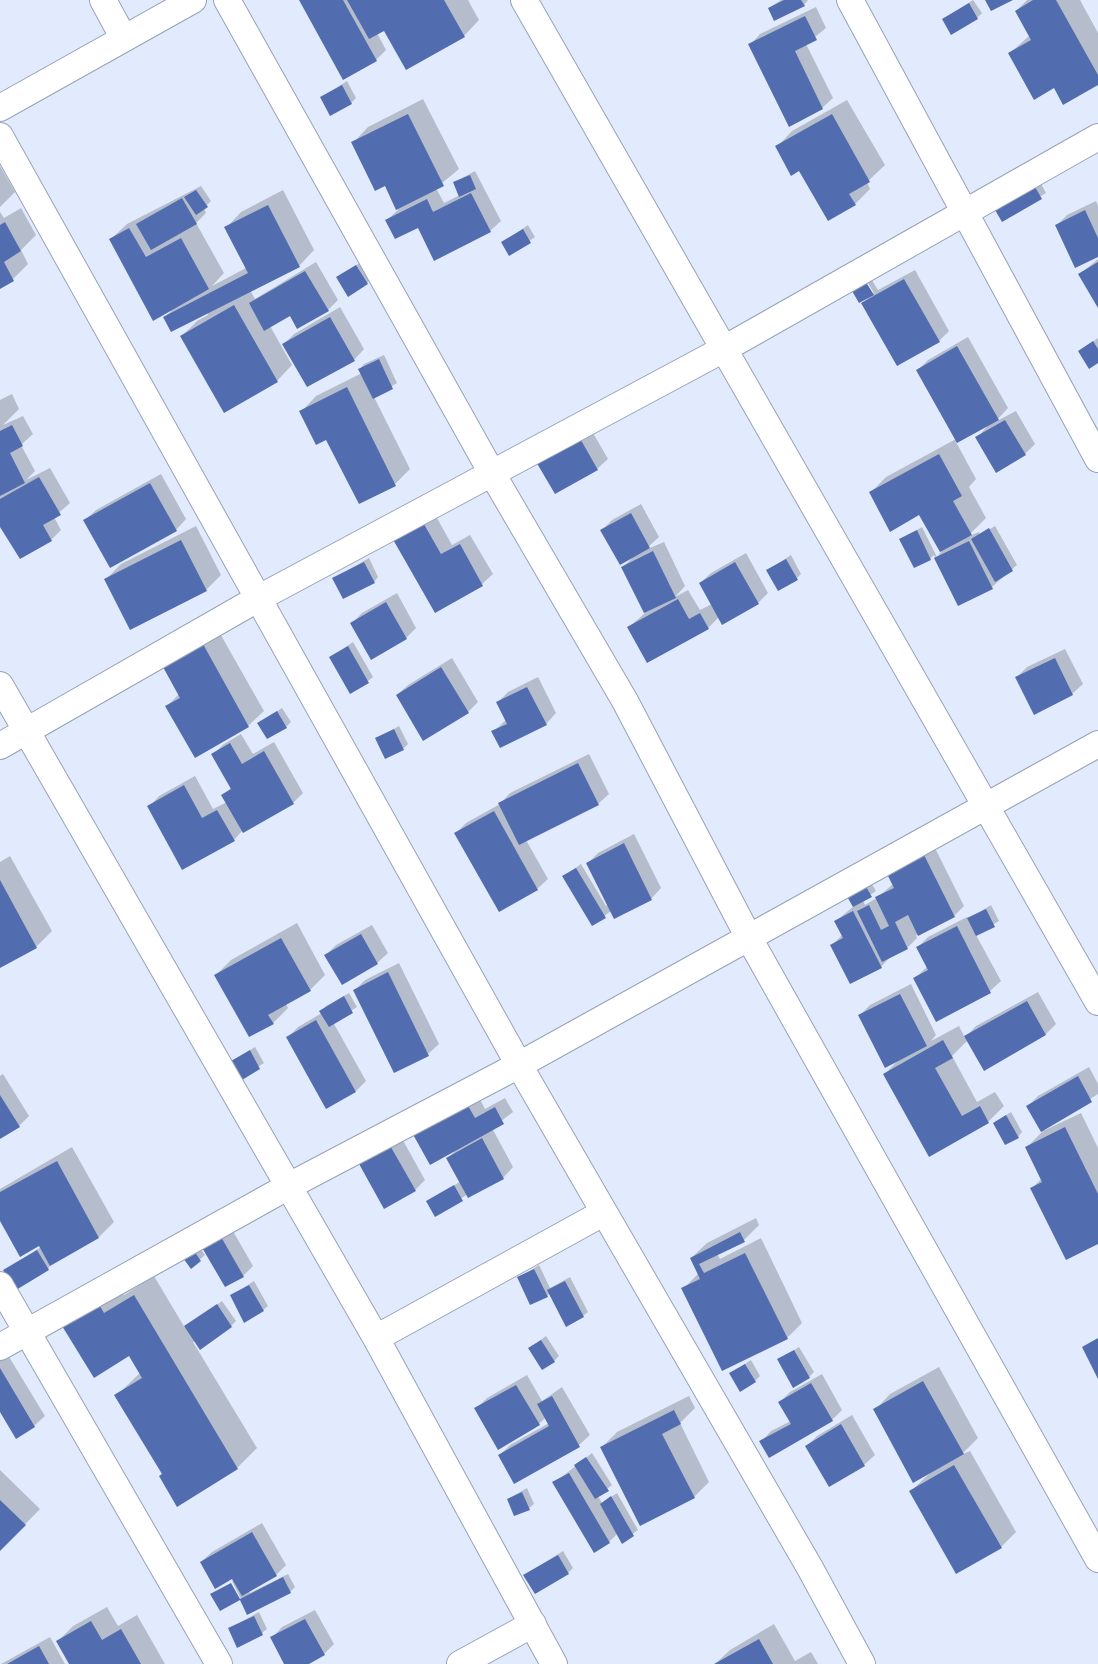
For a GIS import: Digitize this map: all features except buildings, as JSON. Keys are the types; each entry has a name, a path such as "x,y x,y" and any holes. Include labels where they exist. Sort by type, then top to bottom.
{"street":[{"path":"103,0 123,37"},
{"path":"0,108 123,37 194,0"},
{"path":"227,0 493,475 625,701 748,938 1098,1559"},
{"path":"524,0 1098,1002"},
{"path":"850,0 1098,459"},
{"path":"0,136 519,1065 804,1558 862,1664"},
{"path":"0,746 259,598 493,475 724,349 965,214 1098,136"},
{"path":"0,685 376,1338 554,1664"},
{"path":"0,1347 289,1186 519,1065 1098,744"},
{"path":"376,1338 603,1213"},
{"path":"0,1285 219,1664"},
{"path":"460,1664 532,1624"}]}
